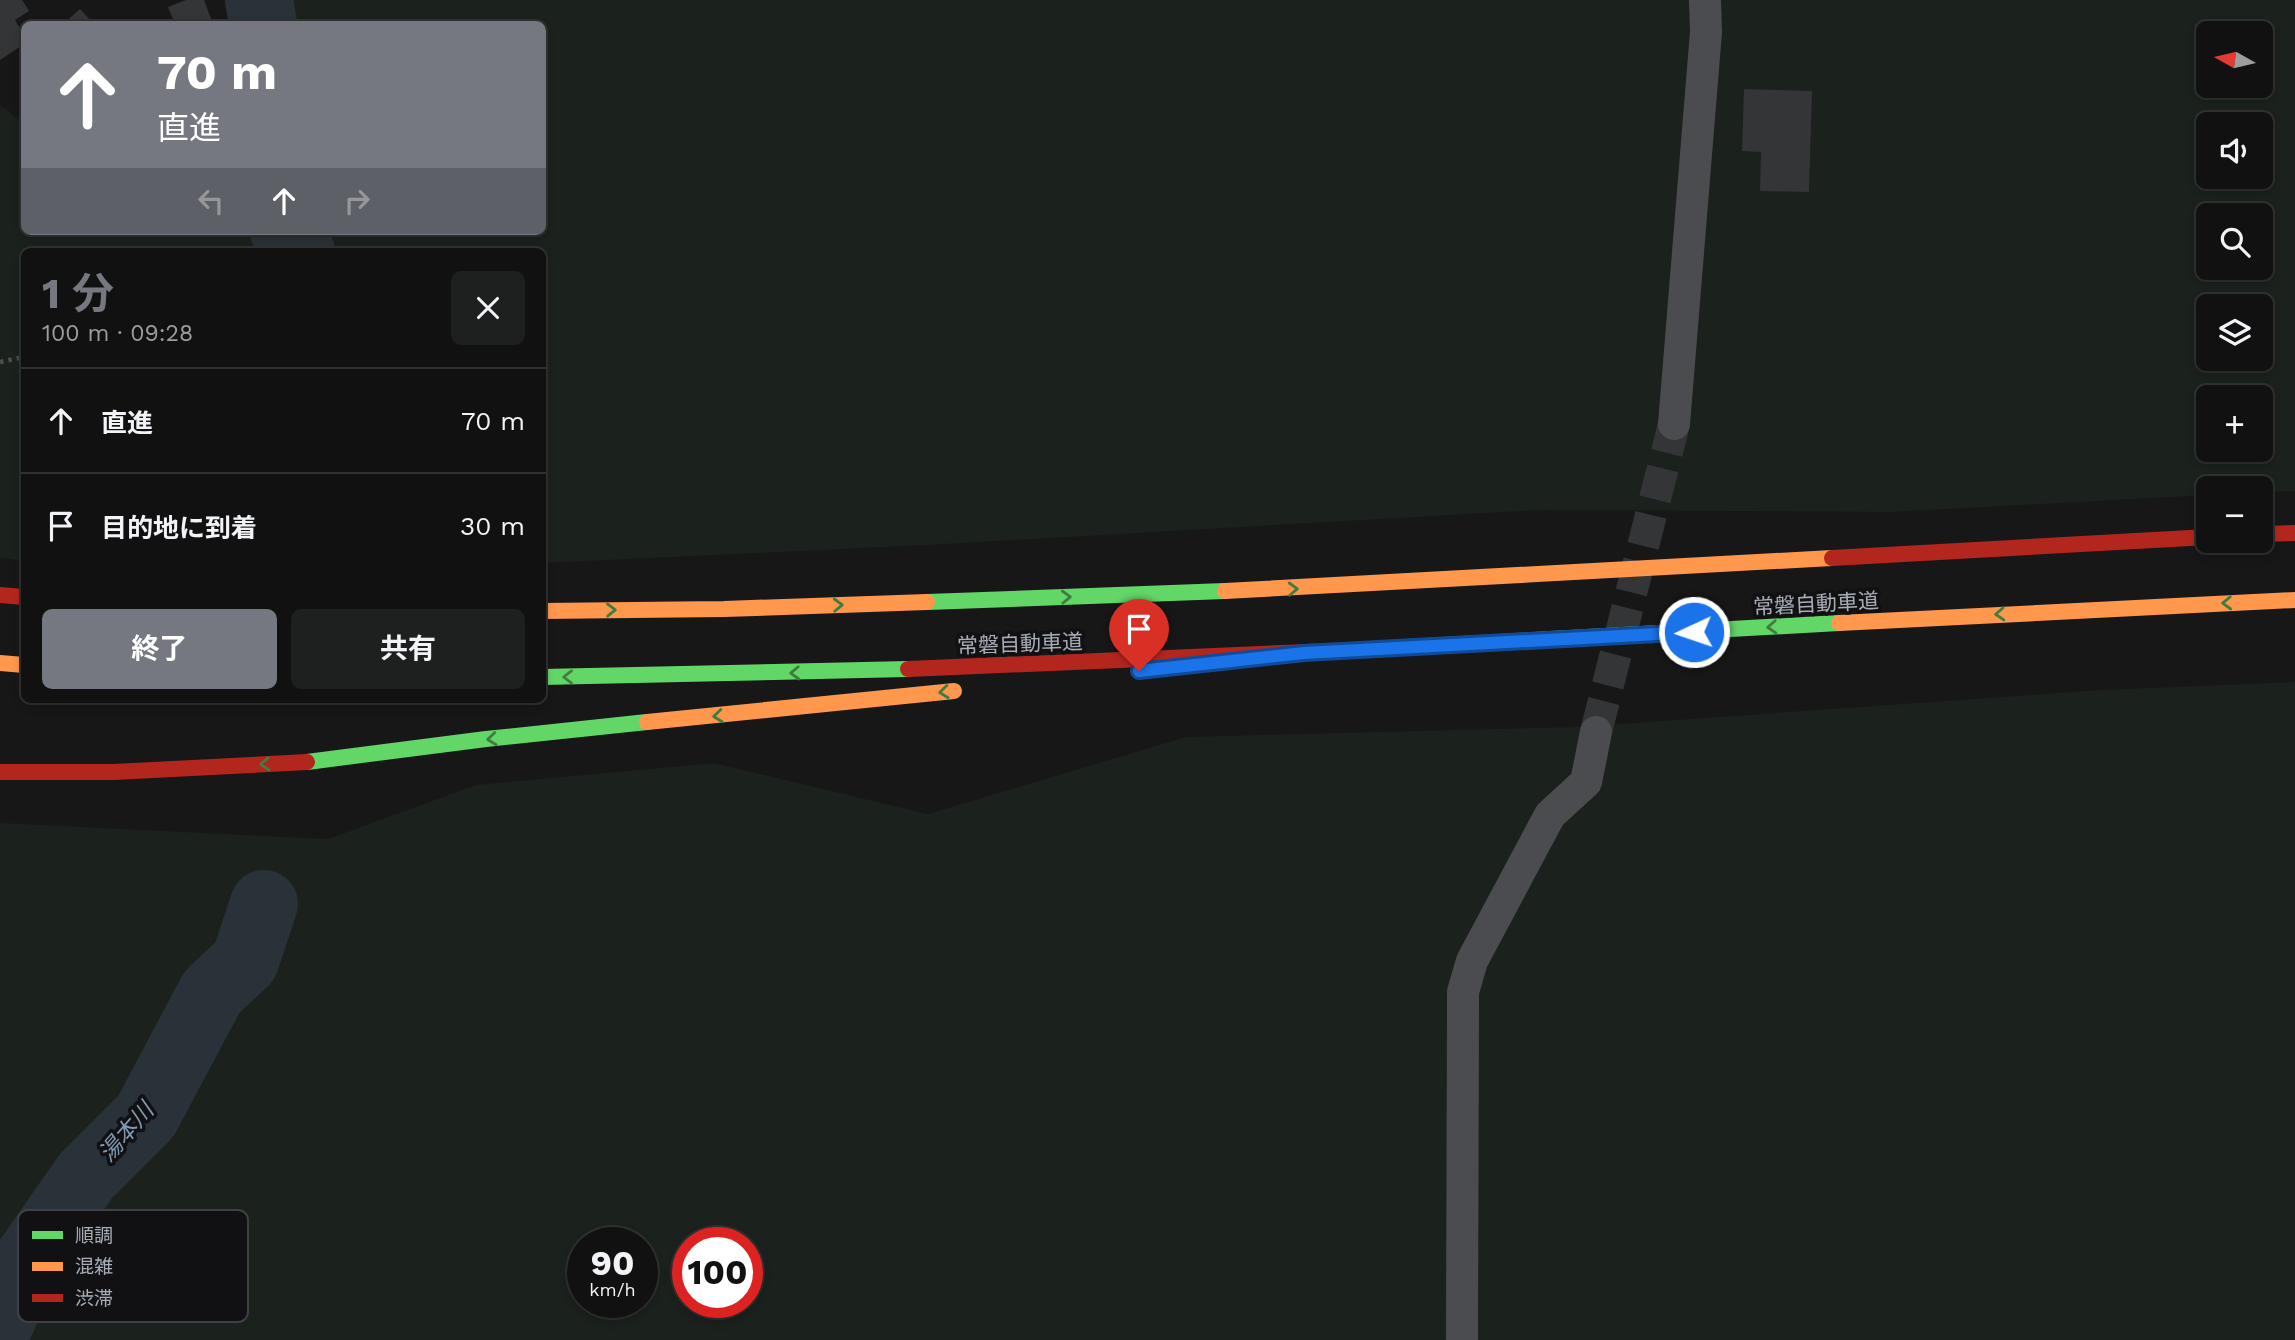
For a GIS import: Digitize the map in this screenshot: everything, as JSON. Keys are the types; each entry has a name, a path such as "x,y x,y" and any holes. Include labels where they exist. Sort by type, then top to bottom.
{"highway":[{"path":"2273,534 2295,533"},
{"path":"546,611 724,609 1308,589 2196,538"},
{"path":"0,595 21,597"},
{"name":"常磐自動車道","path":"546,677 724,676 1304,653 2295,600"},
{"path":"1070,678 1304,653"},
{"path":"0,663 21,665"},
{"path":"0,772 114,772 318,761 486,739 974,689"}],"street":[{"path":"1674,424 1706,32 1705,0"},
{"path":"1462,1340 1463,992 1472,961 1550,815 1586,782 1596,732"}],"path":[{"path":"0,362 21,358"}],"shaded area":[{"path":"256,0 2295,0 2295,491 2273,492 2273,476 2196,476 2196,496 1891,512 1537,510 928,545 546,563 546,248 21,248 21,561 0,558 0,105 21,122 21,235 546,235 546,21 248,21"},
{"path":"2295,682 2295,1340 0,1340 0,823 328,839 476,785 714,763 928,814 1186,737 1577,727 2101,690"}],"building":[{"path":"0,0 22,0 29,11 15,20 21,30 21,46 0,60"},
{"path":"186,0 204,0 212,21 174,21 168,7"},
{"path":"80,9 91,21 66,21"},
{"path":"1744,89 1812,91 1809,192 1760,191 1761,152 1742,151"}],"waterway":[{"name":"湯本川","path":"259,0 262,21"},
{"name":"湯本川","path":"287,235 298,248"},
{"name":"湯本川","path":"62,1210 86,1176 146,1116 212,992 245,961 264,904"},
{"name":"湯本川","path":"0,1323 18,1282"}],"tunnel":[{"path":"1596,732 1674,424"}],"traffic: fast":[{"path":"927,602 1225,591"},
{"path":"1354,650 1839,623"},
{"path":"546,677 908,669"},
{"path":"307,762 647,722"}],"traffic: slow":[{"path":"1225,591 1832,558"},
{"path":"1839,623 2295,600"},
{"path":"546,611 724,609 927,602"},
{"path":"0,663 21,665"},
{"path":"647,722 954,691"}],"traffic: jam":[{"path":"2273,534 2295,533"},
{"path":"1832,558 2196,538"},
{"path":"0,595 21,597"},
{"path":"908,669 1354,650"},
{"path":"0,772 114,772 307,762"}],"route":[{"path":"1139,671 1304,653 1694,632"}]}
